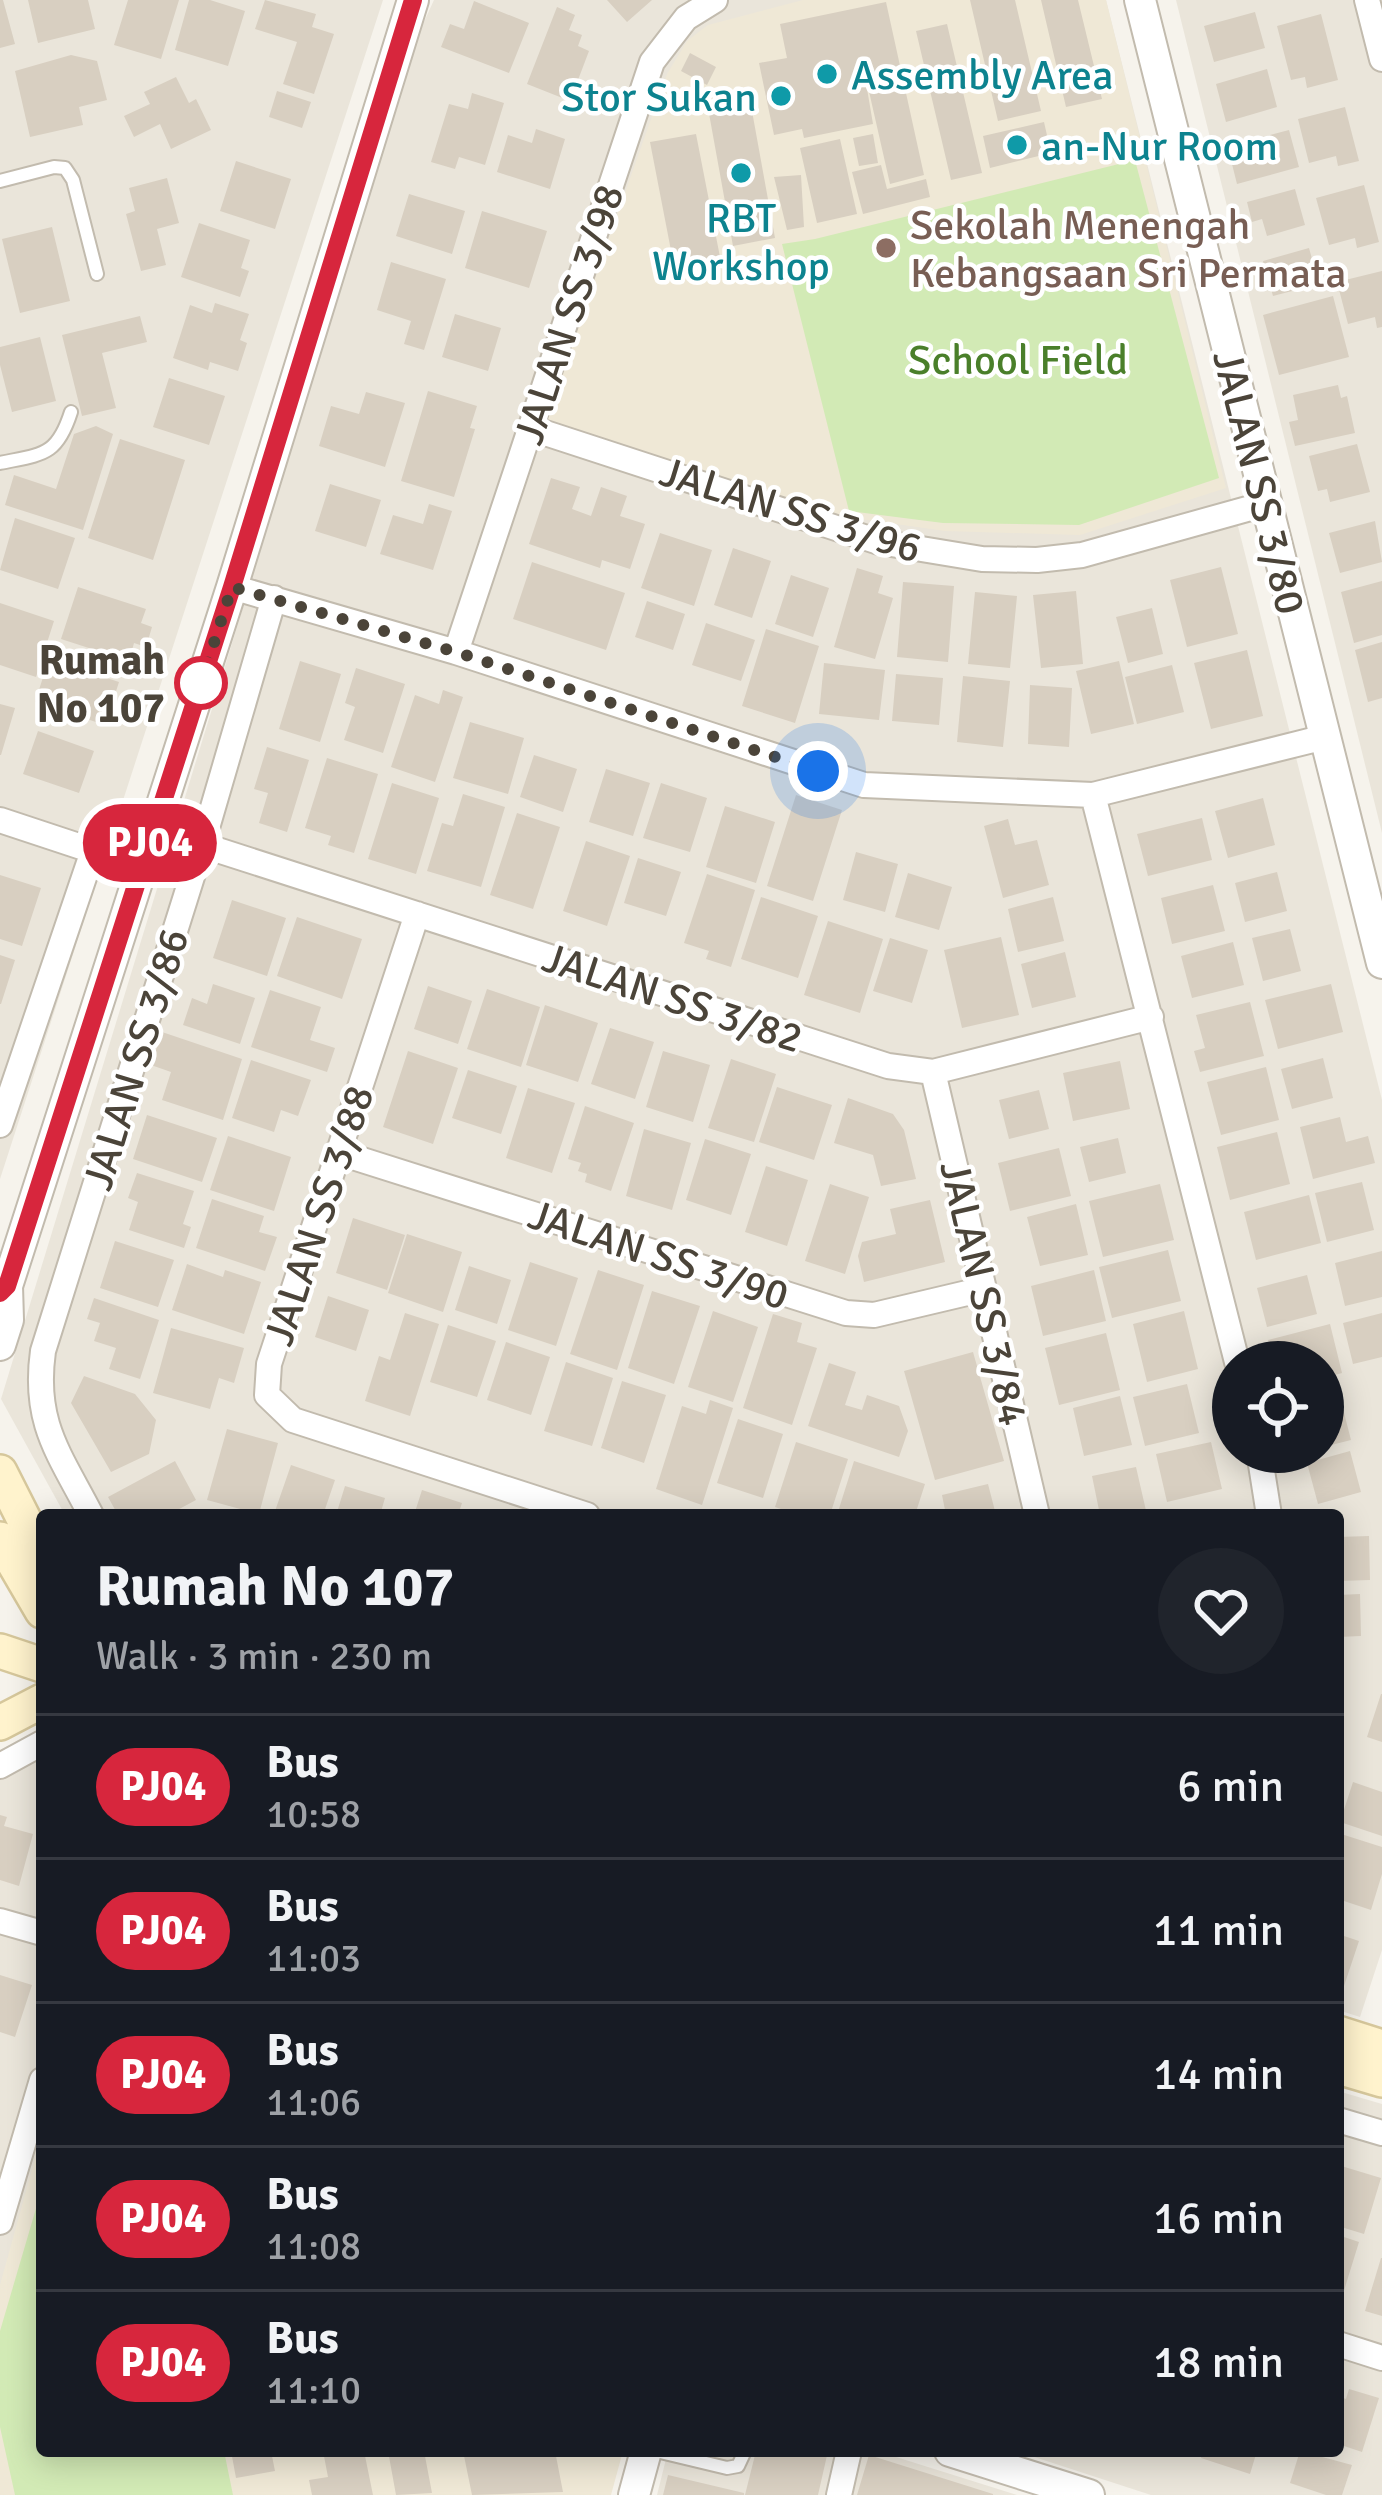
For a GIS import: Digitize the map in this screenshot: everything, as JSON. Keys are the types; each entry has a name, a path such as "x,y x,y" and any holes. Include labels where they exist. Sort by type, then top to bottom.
{"main road":[{"path":"0,1472 36,1543"},
{"path":"0,1539 36,1601"},
{"path":"0,1651 36,1664"},
{"path":"0,1696 36,1686"},
{"path":"0,1723 36,1704"},
{"path":"1344,2038 1381,2066"},
{"path":"1344,2067 1381,2066"}],"street":[{"name":"JALAN SS 3/98","path":"456,652 652,62 686,18 715,0"},
{"name":"JALAN SS 3/80","path":"1139,0 1382,963"},
{"path":"1367,0 1382,58"},
{"path":"0,1345 8,1320 3,1290 232,587 411,1"},
{"name":"JALAN SS 3/96","path":"530,428 879,542 982,559 1082,555 1265,504"},
{"path":"232,587 456,652 864,785 1093,795 1325,737"},
{"name":"JALAN SS 3/86","path":"88,1509 46,1429 40,1407 43,1351 202,845 274,598"},
{"path":"1093,795 1232,1341"},
{"path":"0,820 142,867"},
{"name":"JALAN SS 3/82","path":"202,845 888,1066 933,1072 1151,1017"},
{"path":"0,1125 93,851"},
{"name":"JALAN SS 3/88","path":"417,914 269,1364 268,1395 293,1420 568,1509"},
{"name":"JALAN SS 3/84","path":"933,1072 1036,1509"},
{"name":"JALAN SS 3/90","path":"338,1152 845,1313 874,1316 984,1289"},
{"path":"1262,1473 1268,1509"},
{"path":"0,1766 36,1746"},
{"path":"0,1921 36,1931"},
{"path":"1344,2122 1382,2133"},
{"path":"0,2222 33,2139"},
{"path":"1344,2346 1382,2357"},
{"path":"634,2495 644,2457"},
{"path":"839,2495 848,2457"},
{"path":"969,2457 1089,2495"}],"lane":[{"path":"0,181 65,168 73,180 97,274"},
{"path":"0,463 53,449 63,438 71,412"},
{"path":"681,2457 727,2468 738,2466 742,2457"}],"shaded area":[{"path":"0,0 383,0 0,1179"},
{"path":"434,0 1106,0 1382,1100 1382,1950 1360,2017 1344,2012 1344,1509 62,1509 1,1399 418,35"},
{"name":"Sekolah Menengah Kebangsaan Sri Permata","path":"803,0 1106,0 1226,488 1080,535 945,531 847,517 544,422 667,74 687,41 708,25"},
{"path":"1176,0 1382,0 1382,833"},
{"path":"36,1731 36,2457 0,2495 0,1750"},
{"path":"1344,2093 1382,2104 1382,2495 1151,2495 1034,2457 1344,2457"},
{"path":"35,2159 36,2457 621,2457 611,2495 0,2495 0,2285"},
{"path":"666,2457 896,2457 1017,2495 657,2495"}],"green space":[{"name":"School Field","path":"1135,160 1219,478 1079,525 943,523 849,511 782,244"},
{"path":"36,2208 36,2457 225,2457 233,2495 15,2495 0,2427 0,2331"}],"building":[{"path":"0,0 15,44 0,48"},
{"path":"28,0 88,0 95,29 38,43"},
{"path":"128,0 179,0 161,59 114,45"},
{"path":"189,0 210,0 245,11 228,66 175,50"},
{"path":"265,0 316,14 312,27 334,34 314,94 283,84 297,42 255,29"},
{"path":"607,0 652,0 627,22"},
{"path":"970,0 1015,0 1041,111 998,121"},
{"path":"1041,0 1078,0 1102,99 1066,107"},
{"path":"474,1 529,23 509,73 441,47 450,24 464,29"},
{"path":"886,2 924,175 890,184 863,65 873,124 804,138 802,129 774,135 759,63 787,58 780,24"},
{"path":"557,7 575,15 569,30 582,35 578,46 589,51 570,101 527,84"},
{"path":"1255,12 1265,48 1214,62 1204,26"},
{"path":"1321,14 1338,80 1307,88 1305,77 1291,80 1277,26"},
{"path":"947,24 982,173 951,180 916,31"},
{"path":"690,53 716,67 707,85 681,71"},
{"path":"71,55 97,61 107,100 79,107 83,125 30,137 15,71"},
{"path":"1267,69 1277,107 1226,122 1216,84"},
{"path":"176,77 189,103 196,99 211,130 171,149 160,124 134,137 124,116 150,104 144,92"},
{"path":"277,91 311,102 302,128 269,117"},
{"path":"472,93 504,103 485,165 459,157 455,169 431,162 449,104 468,109"},
{"name":"RBT Workshop","path":"750,100 775,238 733,246 708,108"},
{"path":"1345,107 1359,161 1338,166 1336,156 1309,163 1298,119"},
{"name":"an-Nur Room","path":"1044,122 1051,153 990,168 983,136"},
{"path":"536,129 565,139 550,189 497,172 508,135 532,143"},
{"path":"1289,130 1299,167 1237,184 1231,160 1243,157 1239,143"},
{"path":"696,134 720,257 674,266 650,142"},
{"path":"873,134 878,163 859,166 853,138"},
{"path":"840,139 857,214 817,223 800,148"},
{"path":"236,161 291,179 275,229 220,211"},
{"path":"881,165 887,189 926,179 930,197 863,214 852,172"},
{"path":"801,175 804,227 787,230 774,177"},
{"path":"167,178 179,223 157,229 166,265 141,271 126,214 135,211 129,188"},
{"path":"1364,185 1379,242 1357,248 1355,238 1329,245 1316,198"},
{"path":"1295,189 1305,225 1267,236 1262,219 1252,222 1247,202"},
{"path":"409,194 465,211 452,254 396,236"},
{"path":"482,211 547,231 529,288 465,268"},
{"path":"199,223 250,240 241,268 249,271 240,297 181,277"},
{"path":"52,227 70,301 20,313 2,239"},
{"path":"1309,248 1319,284 1273,296 1263,261"},
{"path":"391,262 446,279 424,350 404,344 411,321 377,310"},
{"path":"1382,271 1382,327 1377,328 1375,317 1348,324 1337,282"},
{"path":"1333,296 1349,357 1279,375 1263,315"},
{"path":"215,303 249,314 240,340 247,343 238,371 210,362 208,370 173,358 190,305 212,313"},
{"path":"455,314 501,328 488,371 442,357"},
{"path":"140,316 147,342 102,353 116,408 82,416 62,335"},
{"path":"40,337 56,401 12,412 0,347"},
{"path":"169,378 225,396 209,445 153,427"},
{"path":"1338,385 1341,398 1347,396 1355,433 1295,446 1289,422 1298,420 1293,395"},
{"path":"428,391 477,406 470,428 475,429 454,497 401,481"},
{"path":"366,392 405,403 385,467 319,446 331,406 359,414"},
{"path":"96,426 113,434 83,530 5,505 14,475 56,489 74,434"},
{"path":"120,439 185,460 153,560 88,538"},
{"path":"1357,444 1370,492 1330,502 1327,489 1318,491 1309,456"},
{"path":"551,478 580,487 572,509 591,516 601,487 627,496 620,516 645,524 630,569 602,560 600,568 529,544"},
{"path":"330,484 381,500 366,547 315,531"},
{"path":"429,504 452,511 433,570 380,554 393,515 423,524"},
{"path":"15,518 75,538 58,589 0,570"},
{"path":"1375,521 1382,562 1340,573 1329,533"},
{"path":"660,533 712,550 694,606 641,588"},
{"path":"733,548 771,561 752,618 714,605"},
{"path":"532,562 625,593 606,650 513,619"},
{"path":"1221,567 1238,634 1187,647 1170,580"},
{"path":"857,568 883,576 878,593 893,598 875,659 834,647"},
{"path":"791,575 829,588 813,637 775,624"},
{"path":"1382,581 1382,635 1354,643 1341,592"},
{"path":"903,582 954,586 948,662 897,657"},
{"path":"78,587 146,609 141,623 152,627 146,647 134,643 129,661 61,639"},
{"path":"1076,591 1083,664 1041,668 1033,595"},
{"path":"975,592 1017,596 1010,668 968,664"},
{"path":"647,601 685,614 673,650 635,637"},
{"path":"0,603 54,621 36,677 0,665"},
{"path":"1152,608 1163,654 1128,663 1116,617"},
{"path":"706,623 755,640 741,681 692,665"},
{"path":"766,629 819,646 795,723 742,706"},
{"path":"1382,642 1382,698 1368,702 1355,650"},
{"path":"1247,650 1263,716 1211,729 1194,663"},
{"path":"49,659 119,682 105,725 35,702"},
{"path":"300,661 341,674 320,742 279,729"},
{"path":"1119,661 1134,724 1091,734 1076,671"},
{"path":"824,663 885,670 879,720 819,714"},
{"path":"1172,665 1184,712 1137,724 1125,677"},
{"path":"356,668 405,684 383,753 344,740 355,707 345,703"},
{"path":"896,674 943,678 939,725 892,721"},
{"path":"963,676 1010,681 1003,747 957,742"},
{"path":"1030,685 1072,688 1069,747 1028,744"},
{"path":"443,690 463,697 435,782 391,767 415,695 439,704"},
{"path":"0,704 15,708 1,755 0,755"},
{"path":"470,722 524,738 508,794 453,778"},
{"path":"38,731 94,751 79,793 23,774"},
{"path":"267,747 309,760 287,832 259,823 268,793 254,789"},
{"path":"534,755 577,769 563,812 520,797"},
{"path":"327,758 378,774 354,853 328,845 331,836 305,828"},
{"path":"606,769 650,783 633,836 589,822"},
{"path":"392,783 439,798 416,874 368,859"},
{"path":"661,783 707,798 690,852 643,838"},
{"path":"463,794 505,807 481,887 427,871 442,823 453,826"},
{"path":"796,795 842,810 813,901 767,886"},
{"path":"1263,798 1275,845 1228,858 1215,811"},
{"path":"725,806 775,822 756,883 706,867"},
{"path":"517,813 560,827 533,909 490,895"},
{"path":"1202,818 1212,860 1148,876 1137,834"},
{"path":"1008,819 1015,845 1037,840 1049,885 1003,898 984,826"},
{"path":"586,841 630,856 607,926 563,911"},
{"path":"856,852 898,864 885,912 843,900"},
{"path":"638,858 681,872 666,916 624,903"},
{"path":"1277,872 1287,911 1245,922 1235,883"},
{"path":"908,873 952,887 939,930 895,917"},
{"path":"707,874 755,890 731,967 706,959 709,951 684,943"},
{"path":"0,875 41,888 22,946 0,939"},
{"path":"1213,885 1225,931 1172,944 1161,898"},
{"path":"761,897 818,916 798,978 741,959"},
{"path":"1053,897 1064,941 1018,952 1008,909"},
{"path":"232,900 286,918 267,976 213,958"},
{"path":"297,917 362,939 342,999 277,976"},
{"path":"828,921 883,939 860,1013 804,995"},
{"path":"1290,929 1301,971 1263,981 1252,938"},
{"path":"1001,937 1019,1015 962,1028 944,950"},
{"path":"890,938 928,950 912,1003 873,991"},
{"path":"1233,942 1244,985 1192,998 1181,956"},
{"path":"1065,952 1076,997 1032,1008 1021,964"},
{"path":"0,955 15,960 1,1004 0,1004"},
{"path":"213,984 255,998 240,1044 183,1025 192,998 207,1004"},
{"path":"1331,984 1343,1032 1278,1049 1265,1000"},
{"path":"428,986 472,1001 458,1044 414,1029"},
{"path":"487,989 540,1007 521,1067 467,1049"},
{"path":"270,990 321,1007 310,1040 335,1048 327,1072 251,1047"},
{"path":"1250,1002 1264,1056 1200,1072 1194,1051 1205,1048 1196,1015"},
{"path":"545,1005 598,1023 578,1082 526,1065"},
{"path":"610,1028 654,1042 635,1099 591,1084"},
{"path":"162,1032 242,1059 223,1120 162,1100 171,1072 151,1065"},
{"path":"408,1051 458,1068 433,1144 383,1127"},
{"path":"663,1051 710,1065 693,1122 646,1107"},
{"path":"1323,1058 1333,1098 1292,1109 1281,1069"},
{"path":"731,1059 776,1074 754,1142 708,1128"},
{"path":"251,1060 311,1080 298,1116 281,1110 274,1132 232,1118"},
{"path":"1120,1061 1130,1109 1073,1121 1063,1073"},
{"path":"1266,1067 1279,1120 1221,1135 1207,1082"},
{"path":"468,1070 517,1086 501,1134 452,1118"},
{"path":"777,1087 832,1105 814,1160 759,1142"},
{"path":"528,1088 575,1103 552,1173 506,1158"},
{"path":"1039,1090 1049,1129 1009,1139 999,1100"},
{"path":"848,1098 893,1114 904,1130 916,1179 881,1186 873,1155 834,1143"},
{"path":"585,1106 634,1123 611,1191 585,1182 587,1174 578,1171 581,1163 568,1159"},
{"path":"147,1115 217,1138 202,1182 133,1159"},
{"path":"1340,1117 1346,1142 1368,1136 1375,1163 1313,1179 1300,1127"},
{"path":"644,1129 691,1143 672,1210 626,1196"},
{"path":"1277,1132 1290,1184 1230,1200 1217,1147"},
{"path":"228,1136 291,1157 274,1211 210,1190"},
{"path":"1118,1138 1126,1173 1089,1182 1080,1147"},
{"path":"705,1139 751,1154 731,1215 686,1200"},
{"path":"1059,1148 1071,1196 1010,1211 998,1163"},
{"path":"766,1166 808,1180 787,1246 745,1232"},
{"path":"137,1173 194,1191 183,1224 191,1227 184,1248 129,1230 138,1202 128,1198"},
{"path":"1362,1182 1374,1230 1327,1242 1315,1193"},
{"path":"830,1184 869,1197 845,1274 805,1261"},
{"path":"1160,1184 1174,1240 1103,1257 1089,1201"},
{"path":"1309,1195 1321,1243 1256,1260 1244,1212"},
{"path":"212,1199 264,1216 259,1232 277,1237 265,1271 196,1248"},
{"path":"930,1200 945,1262 864,1282 858,1256 862,1242 896,1234 890,1209"},
{"path":"1076,1204 1088,1255 1040,1266 1027,1217"},
{"path":"353,1218 405,1235 387,1290 336,1273"},
{"path":"407,1234 462,1252 443,1312 388,1293"},
{"path":"115,1241 174,1260 158,1307 100,1288"},
{"path":"1168,1250 1181,1301 1112,1318 1099,1267"},
{"path":"1382,1251 1382,1297 1345,1306 1335,1263"},
{"path":"530,1262 578,1278 556,1346 508,1330"},
{"path":"187,1264 223,1277 225,1270 261,1282 244,1334 172,1310"},
{"path":"469,1266 511,1280 497,1324 455,1310"},
{"path":"598,1270 644,1285 617,1370 570,1354"},
{"path":"1094,1270 1106,1321 1043,1336 1031,1286"},
{"path":"1307,1275 1317,1314 1267,1327 1257,1288"},
{"path":"652,1291 700,1306 674,1384 628,1368"},
{"path":"328,1296 369,1310 356,1351 315,1337"},
{"path":"94,1298 159,1320 140,1379 109,1369 116,1348 94,1341 100,1323 87,1319"},
{"path":"713,1311 758,1327 733,1402 688,1387"},
{"path":"1184,1311 1198,1369 1147,1382 1133,1324"},
{"path":"405,1313 439,1324 410,1416 365,1401 379,1356 390,1360"},
{"path":"1382,1313 1382,1357 1353,1364 1343,1323"},
{"path":"773,1314 802,1323 797,1342 817,1348 792,1425 743,1408"},
{"path":"1330,1324 1334,1341 1268,1341"},
{"path":"448,1325 496,1341 477,1397 430,1382"},
{"path":"171,1328 244,1348 234,1383 219,1378 210,1409 153,1393"},
{"path":"1106,1333 1120,1390 1059,1405 1045,1348"},
{"path":"506,1342 550,1357 531,1415 487,1400"},
{"path":"973,1352 1004,1461 935,1480 904,1371"},
{"path":"566,1362 613,1378 592,1446 544,1431"},
{"path":"829,1363 856,1372 845,1405 862,1410 867,1395 899,1406 908,1431 899,1457 808,1426"},
{"path":"84,1376 135,1394 156,1420 149,1454 111,1472 71,1403"},
{"path":"622,1381 666,1395 644,1463 601,1448"},
{"path":"1187,1384 1199,1433 1145,1446 1133,1397"},
{"path":"1120,1396 1132,1445 1084,1456 1073,1408"},
{"path":"710,1400 733,1408 702,1505 656,1489 682,1406 706,1414"},
{"path":"1344,1413 1351,1440 1344,1442"},
{"path":"738,1419 783,1434 763,1498 717,1483"},
{"path":"227,1429 278,1443 260,1509 207,1500"},
{"path":"796,1442 848,1459 832,1509 775,1507"},
{"path":"1211,1442 1212,1473 1218,1473 1222,1489 1167,1502 1156,1454"},
{"path":"1350,1451 1361,1492 1318,1504 1310,1473 1344,1473 1344,1453"},
{"path":"175,1461 196,1500 179,1509 115,1509 108,1497"},
{"path":"854,1461 925,1484 917,1509 839,1509"},
{"path":"291,1465 335,1480 325,1509 276,1509"},
{"path":"1136,1467 1146,1509 1099,1509 1092,1476"},
{"path":"988,1484 994,1509 945,1509 942,1495"},
{"path":"345,1486 385,1498 382,1509 338,1509"},
{"path":"422,1490 462,1503 460,1509 416,1509"},
{"path":"1369,1536 1370,1580 1344,1581 1344,1537"},
{"path":"1360,1594 1361,1636 1344,1637 1344,1595"},
{"path":"1382,1694 1382,1742 1367,1737"},
{"path":"1353,1782 1382,1792 1382,1836 1344,1823"},
{"path":"0,1815 7,1817 4,1826 33,1834 19,1886 0,1880"},
{"path":"1344,1835 1382,1847 1382,1874 1371,1910 1344,1901"},
{"path":"1344,1936 1359,1941 1344,1986"},
{"path":"0,1975 32,1985 15,2037 0,2032"},
{"path":"1344,2167 1381,2178 1364,2234 1344,2228"},
{"path":"1344,2237 1359,2242 1344,2291"},
{"path":"1382,2258 1382,2316 1365,2311"},
{"path":"1349,2389 1379,2398 1362,2452 1344,2446"},
{"path":"232,2457 272,2457 275,2471 236,2478"},
{"path":"324,2457 365,2457 373,2495 312,2495 309,2480 328,2477"},
{"path":"389,2457 425,2457 432,2493 396,2495"},
{"path":"464,2457 556,2457 563,2492 472,2495"},
{"path":"754,2457 827,2457 818,2495 745,2495"},
{"path":"868,2457 993,2494 993,2495 857,2495"},
{"path":"1201,2457 1255,2457 1250,2474"},
{"path":"1298,2457 1352,2465 1342,2495 1290,2483"},
{"path":"668,2475 744,2493 744,2495 663,2495"}],"bus line":[{"name":"PJ04","path":"0,1293 7,1286 232,587 413,0"}],"place":[{"name":"Assembly Area","path":"827,74"},
{"name":"Stor Sukan","path":"781,96"},
{"name":"an-Nur Room","path":"1017,145"},
{"name":"RBT Workshop","path":"741,173"},
{"name":"Sekolah Menengah Kebangsaan Sri Permata","path":"886,248"},
{"name":"Rumah No 107","path":"201,683"}],"route":[{"path":"201,683 232,587 456,652 818,771"}]}
